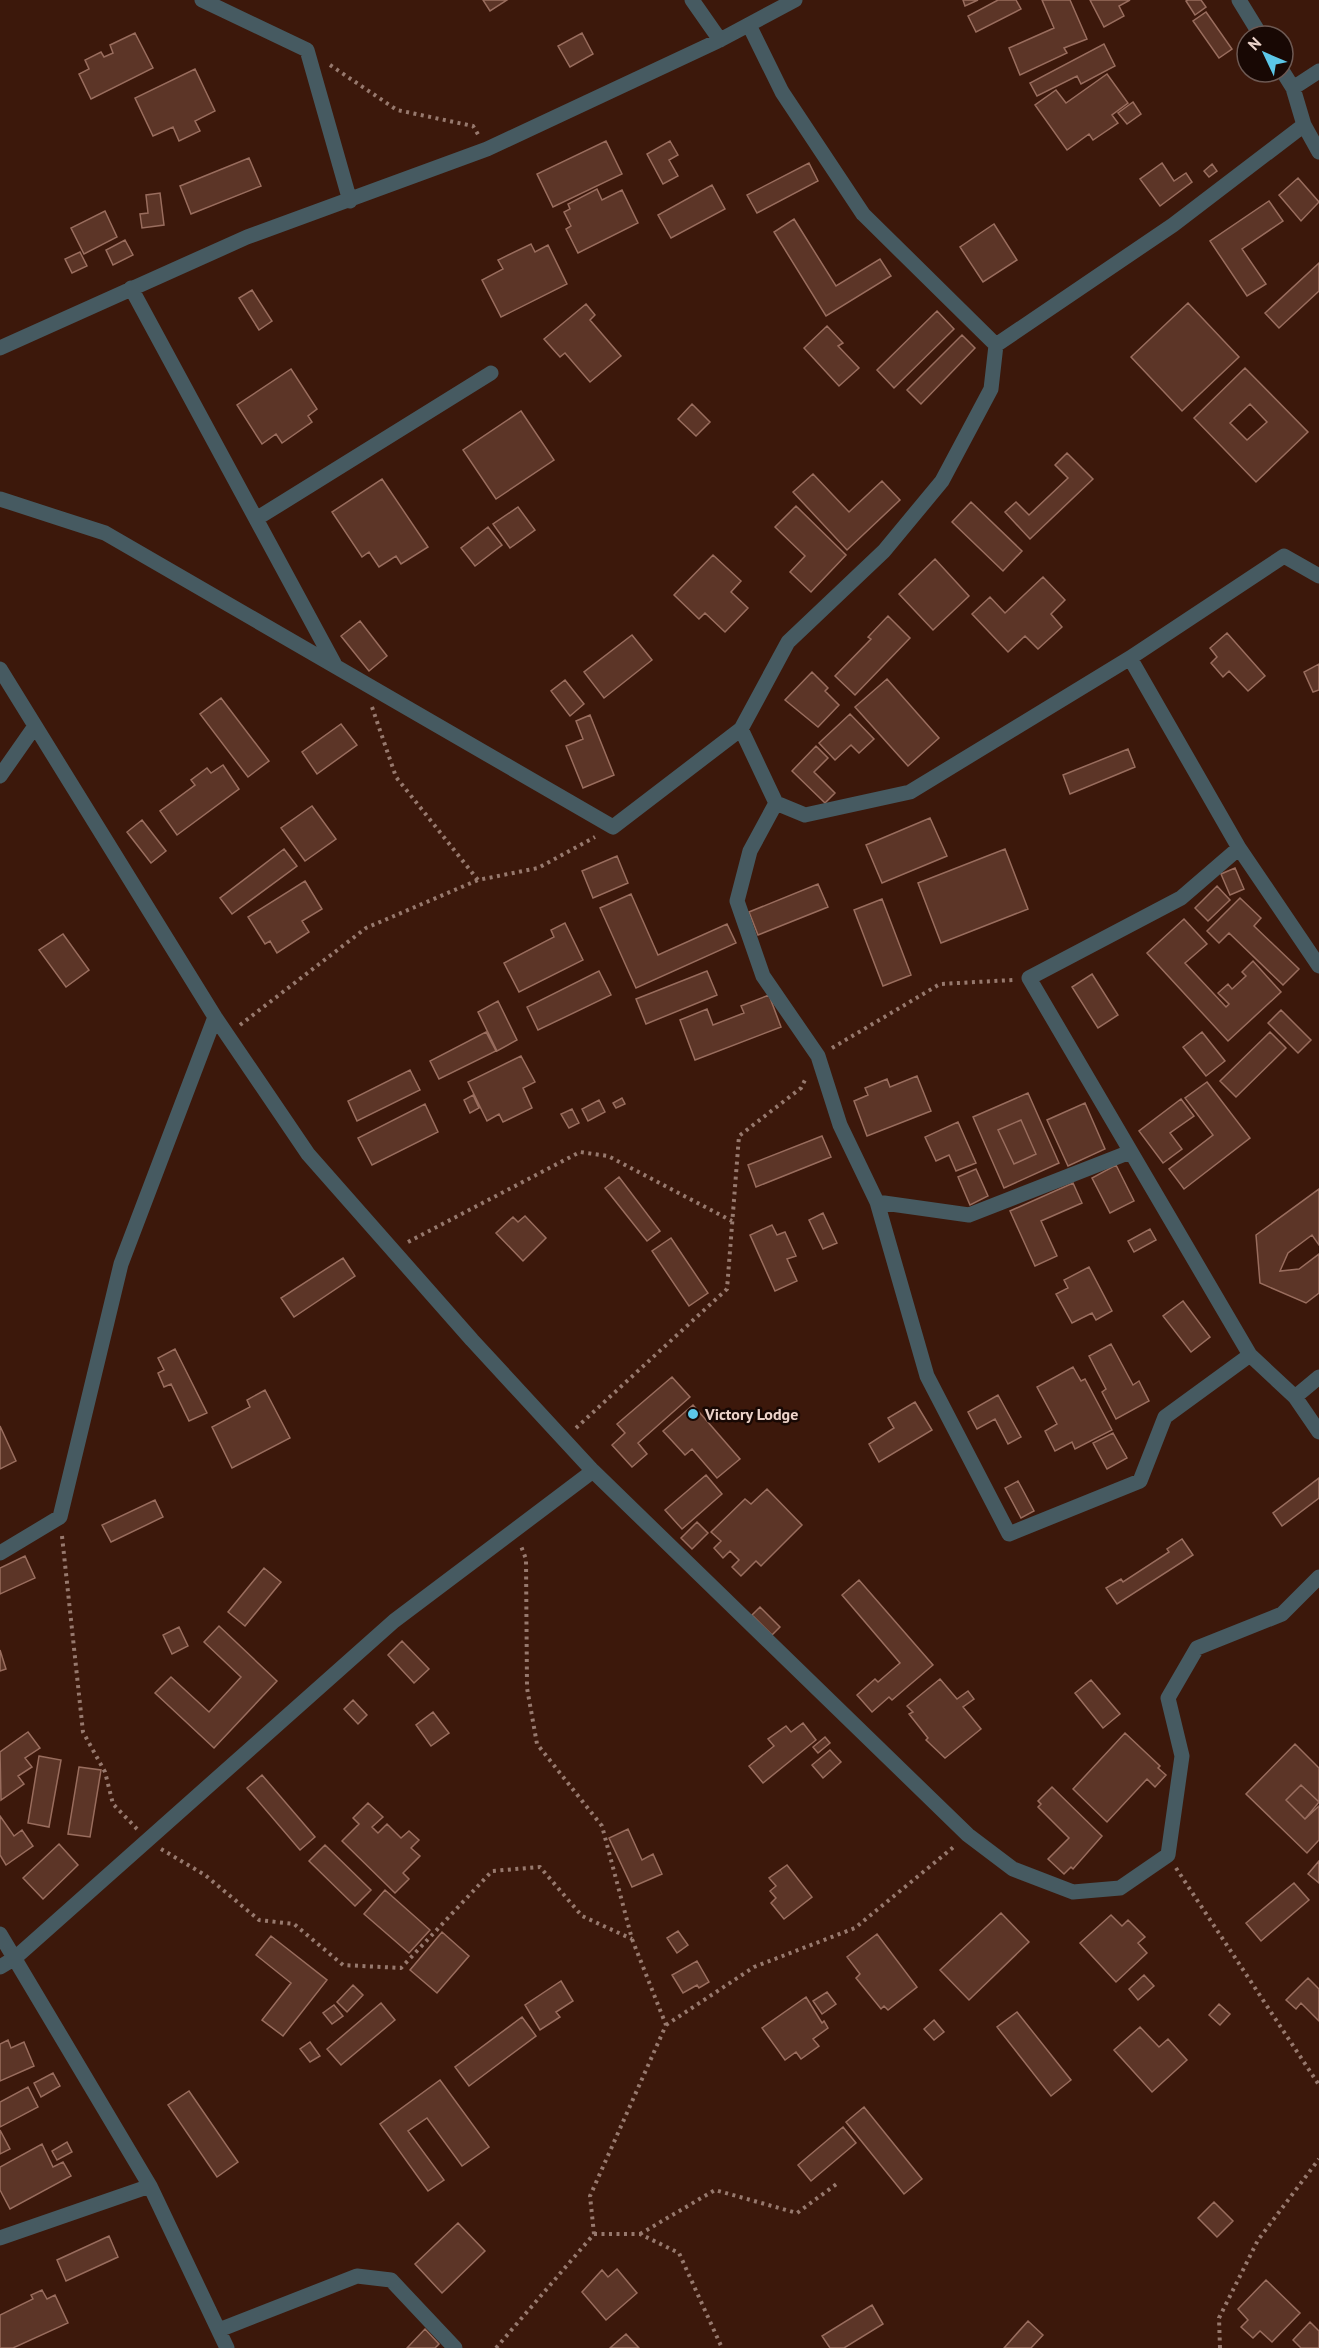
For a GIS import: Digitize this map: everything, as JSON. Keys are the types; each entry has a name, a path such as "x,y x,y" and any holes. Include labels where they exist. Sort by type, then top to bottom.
{"street":[{"path":"202,0 307,50 350,201"},
{"path":"692,0 720,40"},
{"path":"0,348 247,237 487,149 720,40 795,0"},
{"path":"1239,0 1254,24"},
{"path":"748,25 782,92 863,214 996,345"},
{"path":"1293,88 1319,71"},
{"path":"1290,84 1304,124 1319,153"},
{"path":"0,499 105,532 613,827 741,729 788,642 884,551 942,481 991,389 996,345 1173,225 1304,124"},
{"path":"131,288 334,664"},
{"path":"256,519 491,373"},
{"path":"741,729 776,803 805,815 910,792 1130,658 1284,556 1319,576"},
{"path":"1130,658 1239,848 1319,966"},
{"path":"0,669 215,1017 308,1154 392,1251 593,1470 968,1835 1013,1869 1073,1892 1120,1888 1168,1855 1182,1756 1168,1698 1197,1648 1281,1614 1319,1577"},
{"path":"0,777 35,726"},
{"path":"776,803 750,851 737,901 763,976 818,1056 840,1125 877,1202 927,1376 1009,1534 1140,1480 1165,1417 1250,1355"},
{"path":"1239,848 1181,898 1029,978 1250,1355 1295,1397 1319,1432"},
{"path":"0,1553 60,1517 122,1264 215,1017"},
{"path":"877,1202 969,1215 1130,1152"},
{"path":"1295,1397 1319,1377"},
{"path":"0,1967 15,1958 394,1621 593,1470"},
{"path":"0,1934 150,2186 227,2348"},
{"path":"0,2238 150,2186"},
{"path":"219,2330 357,2276 391,2280 455,2348"}],"path":[{"path":"307,50 397,110 473,126 487,149"},
{"path":"364,684 396,777 478,879"},
{"path":"227,1035 366,928 478,879 538,868 613,827"},
{"path":"564,1439 727,1289 739,1136 801,1088 818,1056 940,984 986,983 1029,978"},
{"path":"392,1251 580,1152 608,1156 732,1221"},
{"path":"60,1517 82,1732 105,1772 113,1804 147,1841 205,1875 259,1920 294,1924 343,1965 401,1968 492,1871 540,1867 582,1916 632,1939"},
{"path":"514,1529 526,1559 527,1688 537,1744 602,1827 632,1939 666,2025"},
{"path":"496,2348 594,2234 590,2196 666,2025 754,1967 855,1929 968,1835"},
{"path":"1168,1855 1319,2085"},
{"path":"1220,2348 1219,2318 1258,2240 1319,2158"},
{"path":"640,2234 715,2190 797,2213 838,2184"},
{"path":"594,2234 640,2234 679,2253 722,2348"}],"building":[{"path":"483,0 507,0 490,11"},
{"path":"963,0 978,0 965,6"},
{"path":"998,0 1016,0 1021,9 976,32 968,16"},
{"path":"1042,0 1070,0 1087,39 1064,48 1067,53 1020,75 1009,48 1054,28"},
{"path":"1090,0 1130,0 1119,6 1124,16 1104,27"},
{"path":"1201,0 1206,7 1195,15 1186,1"},
{"path":"1206,12 1232,49 1219,58 1193,21"},
{"path":"135,33 153,68 91,99 79,74 89,69 85,60 101,52 104,57 113,53 110,45"},
{"path":"582,33 593,54 570,67 558,46"},
{"path":"1104,44 1115,66 1081,84 1077,76 1037,96 1030,83"},
{"path":"195,69 215,111 195,121 200,131 179,141 173,127 153,136 135,98"},
{"path":"1107,74 1128,103 1112,115 1118,123 1093,140 1089,134 1067,150 1035,105 1056,90 1066,103"},
{"path":"1133,102 1141,114 1127,124 1118,113"},
{"path":"606,141 622,174 553,207 537,174"},
{"path":"670,141 678,155 669,160 678,176 663,184 647,154"},
{"path":"249,158 261,186 191,214 180,186"},
{"path":"809,163 818,181 757,213 747,195"},
{"path":"1162,163 1174,181 1186,173 1192,182 1160,206 1140,179"},
{"path":"1212,164 1217,171 1209,177 1204,171"},
{"path":"1298,178 1319,202 1301,221 1279,195"},
{"path":"712,185 725,209 671,238 658,215"},
{"path":"597,189 602,200 622,190 638,223 578,253 566,229 571,226 564,212 570,209 568,204"},
{"path":"160,193 164,225 142,228 140,214 148,213 146,195"},
{"path":"1269,201 1283,221 1242,249 1266,284 1247,296 1210,241"},
{"path":"105,211 117,237 84,254 71,228"},
{"path":"794,219 836,286 880,259 891,276 826,316 774,232"},
{"path":"994,224 1017,260 983,282 960,247"},
{"path":"125,240 133,255 113,265 106,250"},
{"path":"531,244 535,252 548,245 567,284 501,317 482,280 503,269 498,260"},
{"path":"80,252 87,266 72,273 65,259"},
{"path":"1319,263 1319,291 1279,328 1265,313"},
{"path":"252,290 272,321 259,330 239,298"},
{"path":"1188,303 1239,357 1182,411 1131,357"},
{"path":"586,304 595,315 590,320 621,356 590,382 565,353 560,357 544,339"},
{"path":"937,311 954,329 894,388 877,370"},
{"path":"827,326 843,343 838,346 859,368 839,386 804,348"},
{"path":"962,335 975,348 921,404 907,390"},
{"path":"1245,368 1308,432 1256,482 1194,418","holes":["1250,404 1267,422 1247,440 1230,423"]},
{"path":"291,369 317,409 308,416 312,422 282,443 276,434 262,444 237,405"},
{"path":"692,404 710,422 696,436 678,419"},
{"path":"521,411 554,460 496,499 463,450"},
{"path":"1067,453 1093,479 1030,539 1005,512 1016,502 1029,515 1068,478 1055,465"},
{"path":"813,474 849,512 882,481 900,500 847,550 793,492"},
{"path":"382,479 428,547 401,564 396,556 379,567 369,552 362,557 332,512"},
{"path":"971,502 1022,551 1003,571 952,522"},
{"path":"796,506 846,555 811,592 790,572 805,556 775,527"},
{"path":"518,507 535,530 510,548 493,524"},
{"path":"488,527 502,545 475,566 461,548"},
{"path":"713,555 741,581 731,592 748,608 725,632 705,613 699,619 674,595"},
{"path":"935,559 969,596 933,630 899,594"},
{"path":"1043,577 1065,600 1051,614 1062,627 1038,649 1025,636 1008,652 972,614 990,597 1005,613"},
{"path":"888,616 910,638 855,695 835,676 871,639 868,637"},
{"path":"360,621 387,656 369,671 341,636"},
{"path":"1227,633 1265,676 1248,691 1229,671 1223,677 1211,663 1217,657 1210,648"},
{"path":"632,635 652,660 604,698 584,672"},
{"path":"1319,664 1319,690 1313,692 1304,672"},
{"path":"812,672 828,688 825,691 839,705 818,727 785,700"},
{"path":"887,679 939,738 908,766 855,707"},
{"path":"565,680 584,704 570,716 551,691"},
{"path":"221,698 269,761 248,777 200,714"},
{"path":"850,714 874,739 859,753 851,745 835,760 819,743"},
{"path":"590,715 614,775 583,788 566,746 583,739 576,721"},
{"path":"341,724 357,745 317,774 302,752"},
{"path":"816,746 828,758 814,772 835,793 825,803 792,771"},
{"path":"1128,749 1135,767 1070,794 1063,775"},
{"path":"223,765 239,789 177,835 160,811 195,785 191,780 207,768 211,773"},
{"path":"312,806 336,839 305,861 281,828"},
{"path":"930,818 947,856 882,883 866,845"},
{"path":"142,820 166,851 151,863 127,832"},
{"path":"284,849 297,866 232,914 220,898"},
{"path":"1005,849 1028,909 941,943 918,883"},
{"path":"617,856 628,883 593,898 582,871"},
{"path":"1235,868 1244,889 1230,895 1221,874"},
{"path":"305,881 322,909 302,921 309,932 277,953 270,941 265,944 248,917"},
{"path":"818,884 828,907 758,935 749,912"},
{"path":"1217,886 1230,900 1208,921 1195,908"},
{"path":"631,894 658,955 727,924 736,943 636,988 600,908"},
{"path":"1240,898 1261,918 1254,926 1299,969 1283,985 1229,933 1219,943 1207,931"},
{"path":"882,899 911,975 883,986 854,910"},
{"path":"1184,919 1207,944 1185,963 1226,1007 1229,1004 1218,993 1228,984 1232,989 1246,976 1242,972 1253,961 1281,992 1228,1041 1147,953"},
{"path":"565,923 583,960 519,992 504,963 554,937 551,930"},
{"path":"63,934 89,970 66,987 39,950"},
{"path":"599,971 611,995 538,1030 527,1007"},
{"path":"707,971 717,995 646,1024 636,999"},
{"path":"1092,974 1118,1015 1098,1028 1072,987"},
{"path":"769,995 781,1027 695,1060 680,1020 707,1009 713,1025 744,1013 741,1006"},
{"path":"498,1001 517,1040 497,1051 478,1012"},
{"path":"1281,1010 1311,1040 1298,1053 1268,1023"},
{"path":"486,1032 496,1051 439,1079 430,1061"},
{"path":"1202,1032 1225,1061 1206,1076 1183,1047"},
{"path":"1270,1032 1286,1048 1236,1097 1220,1081"},
{"path":"521,1056 535,1082 523,1088 532,1108 503,1122 499,1114 487,1121 468,1082"},
{"path":"410,1070 420,1090 357,1121 348,1101"},
{"path":"917,1076 931,1111 867,1136 854,1101 868,1095 865,1088 887,1079 890,1087"},
{"path":"1207,1082 1250,1138 1184,1189 1169,1169 1213,1135 1185,1098"},
{"path":"1028,1093 1059,1163 1004,1188 973,1117","holes":["1021,1120 1036,1154 1014,1164 998,1130"]},
{"path":"473,1095 479,1108 470,1113 464,1100"},
{"path":"622,1098 625,1104 616,1108 613,1103"},
{"path":"1181,1099 1194,1116 1170,1133 1182,1149 1163,1163 1139,1131"},
{"path":"599,1100 605,1112 588,1121 582,1109"},
{"path":"1085,1103 1105,1149 1068,1166 1047,1120"},
{"path":"425,1104 438,1132 372,1165 358,1138"},
{"path":"572,1109 579,1123 569,1128 561,1114"},
{"path":"1021,1120 1036,1154 1014,1164 998,1130"},
{"path":"958,1122 976,1163 956,1171 949,1155 936,1161 925,1137"},
{"path":"822,1136 831,1157 756,1187 748,1165"},
{"path":"1116,1165 1134,1201 1110,1213 1092,1178"},
{"path":"976,1169 988,1196 970,1205 958,1177"},
{"path":"619,1177 660,1231 647,1241 605,1188"},
{"path":"1073,1183 1082,1203 1041,1221 1057,1256 1035,1266 1010,1211"},
{"path":"1319,1189 1319,1245 1312,1235 1288,1253 1280,1271 1299,1269 1319,1254 1319,1293 1306,1303 1260,1283 1256,1235"},
{"path":"823,1213 837,1243 823,1249 809,1220"},
{"path":"525,1216 546,1238 523,1261 496,1233 513,1217 518,1222"},
{"path":"772,1225 777,1235 785,1232 796,1256 787,1259 797,1281 775,1291 750,1235"},
{"path":"1150,1229 1156,1240 1134,1252 1128,1241"},
{"path":"671,1238 708,1293 689,1306 652,1251"},
{"path":"343,1258 355,1276 294,1317 281,1298"},
{"path":"1089,1267 1112,1311 1096,1320 1092,1313 1072,1323 1056,1294 1068,1288 1064,1280"},
{"path":"1183,1301 1210,1337 1191,1352 1163,1316"},
{"path":"1111,1344 1133,1385 1139,1381 1149,1401 1116,1419 1102,1392 1106,1389 1089,1356"},
{"path":"175,1349 207,1413 189,1421 171,1384 164,1387 158,1373 164,1370 158,1358"},
{"path":"1073,1367 1081,1381 1085,1379 1112,1430 1075,1449 1072,1442 1055,1451 1045,1431 1057,1424 1037,1387"},
{"path":"672,1377 690,1397 638,1443 647,1454 632,1467 612,1445 625,1433 617,1424"},
{"path":"265,1390 290,1438 232,1468 212,1427 250,1407 247,1400"},
{"path":"998,1395 1021,1437 1008,1444 995,1419 977,1429 968,1412"},
{"path":"915,1402 932,1430 879,1462 869,1444 894,1428 888,1418"},
{"path":"693,1405 740,1459 717,1478 692,1449 685,1455 663,1431"},
{"path":"0,1426 16,1461 0,1469"},
{"path":"1113,1433 1127,1458 1107,1469 1093,1443"},
{"path":"706,1475 722,1494 682,1529 665,1510"},
{"path":"1319,1478 1319,1498 1282,1526 1273,1513"},
{"path":"1018,1481 1034,1511 1021,1518 1005,1488"},
{"path":"767,1489 802,1525 761,1566 756,1561 741,1576 732,1567 739,1560 730,1551 723,1558 714,1548 721,1541 711,1532 745,1499 751,1504"},
{"path":"155,1500 163,1517 111,1542 102,1525"},
{"path":"697,1522 708,1533 692,1549 681,1538"},
{"path":"1182,1539 1193,1555 1117,1604 1106,1588 1121,1579 1123,1582 1169,1552 1167,1549"},
{"path":"25,1556 35,1578 0,1594 0,1568"},
{"path":"264,1568 281,1582 245,1626 228,1612"},
{"path":"859,1580 933,1665 892,1700 889,1697 872,1712 857,1695 875,1679 878,1682 900,1663 842,1595"},
{"path":"760,1607 780,1627 772,1635 752,1615"},
{"path":"219,1626 277,1681 214,1748 155,1693 171,1677 209,1712 241,1677 204,1642"},
{"path":"179,1627 188,1646 172,1654 163,1635"},
{"path":"402,1641 429,1669 414,1683 388,1655"},
{"path":"0,1650 6,1669 0,1671"},
{"path":"940,1679 957,1699 968,1691 974,1699 963,1707 981,1729 945,1758 926,1740 928,1738 909,1714 913,1712 907,1706"},
{"path":"1091,1680 1120,1714 1103,1728 1075,1693"},
{"path":"353,1700 367,1715 358,1724 344,1709"},
{"path":"433,1712 449,1733 431,1746 416,1725"},
{"path":"803,1723 816,1740 763,1783 749,1766 774,1746 768,1739 786,1726 791,1732"},
{"path":"28,1732 40,1748 25,1758 32,1767 18,1776 24,1784 1,1800 0,1752"},
{"path":"1125,1733 1160,1766 1158,1768 1166,1775 1155,1787 1147,1779 1107,1822 1073,1789"},
{"path":"825,1737 830,1743 818,1753 813,1747"},
{"path":"1295,1744 1319,1768 1319,1802 1301,1785 1286,1800 1305,1819 1319,1806 1319,1840 1307,1853 1246,1794"},
{"path":"830,1750 841,1762 823,1778 812,1765"},
{"path":"39,1756 61,1760 49,1827 28,1823"},
{"path":"79,1767 101,1770 90,1837 68,1834"},
{"path":"262,1775 315,1837 300,1850 247,1788"},
{"path":"1301,1785 1319,1802 1305,1819 1286,1800"},
{"path":"1052,1787 1102,1836 1073,1869 1071,1867 1064,1874 1048,1859 1069,1838 1038,1807 1041,1804 1038,1801"},
{"path":"368,1803 383,1817 372,1827 378,1833 387,1824 401,1838 409,1831 419,1840 411,1848 420,1856 403,1873 409,1879 395,1893 342,1841 359,1824 353,1818"},
{"path":"0,1816 14,1836 22,1830 33,1846 6,1865 0,1855"},
{"path":"628,1829 642,1860 653,1854 662,1874 632,1887 609,1838"},
{"path":"59,1844 78,1865 43,1899 23,1878"},
{"path":"325,1845 371,1890 355,1906 309,1861"},
{"path":"1319,1861 1319,1883 1308,1874"},
{"path":"787,1865 812,1897 784,1919 771,1903 776,1898 770,1891 776,1886 769,1878"},
{"path":"1294,1883 1309,1900 1261,1941 1246,1923"},
{"path":"385,1890 430,1930 409,1953 364,1914"},
{"path":"1001,1913 1029,1942 969,2000 940,1970"},
{"path":"1111,1915 1122,1926 1128,1920 1145,1937 1138,1943 1147,1953 1116,1982 1080,1943"},
{"path":"678,1931 688,1945 677,1953 667,1938"},
{"path":"442,1932 469,1956 437,1993 410,1970"},
{"path":"877,1934 917,1987 888,2010 884,2006 881,2009 856,1978 860,1974 847,1957"},
{"path":"271,1936 327,1980 283,2036 262,2020 291,1983 256,1955"},
{"path":"697,1961 709,1982 699,1988 697,1985 683,1993 672,1975"},
{"path":"1144,1975 1154,1986 1138,2000 1129,1989"},
{"path":"1308,1978 1319,1989 1319,2021 1301,2003 1296,2009 1286,2000"},
{"path":"561,1981 573,2001 556,2012 560,2017 540,2030 525,2005"},
{"path":"353,1985 363,1995 347,2012 337,2002"},
{"path":"827,1992 836,2004 822,2014 813,2001"},
{"path":"806,1997 822,2023 824,2021 828,2028 813,2039 819,2046 801,2059 796,2052 785,2060 762,2028"},
{"path":"381,2003 395,2020 341,2065 327,2049"},
{"path":"1219,2004 1230,2014 1220,2025 1209,2015"},
{"path":"334,2005 343,2016 332,2024 323,2013"},
{"path":"1017,2012 1071,2080 1051,2096 997,2027"},
{"path":"522,2017 536,2036 469,2086 455,2067"},
{"path":"934,2020 944,2032 934,2040 924,2029"},
{"path":"1140,2027 1159,2047 1168,2039 1187,2060 1152,2092 1114,2050"},
{"path":"8,2040 11,2048 24,2042 34,2066 0,2081 0,2044"},
{"path":"310,2042 320,2056 310,2062 300,2049"},
{"path":"53,2073 60,2086 41,2097 34,2083"},
{"path":"440,2080 489,2147 462,2166 427,2118 408,2131 444,2180 428,2191 380,2124"},
{"path":"28,2087 38,2107 0,2127 0,2102"},
{"path":"189,2091 238,2162 217,2177 168,2105"},
{"path":"864,2107 922,2179 904,2194 846,2122"},
{"path":"843,2127 856,2143 811,2181 798,2165"},
{"path":"0,2130 10,2149 0,2154"},
{"path":"67,2142 72,2152 57,2160 52,2151"},
{"path":"42,2144 53,2167 63,2162 71,2176 10,2209 0,2190 0,2167"},
{"path":"1214,2202 1233,2221 1217,2237 1198,2218"},
{"path":"458,2223 485,2251 442,2293 415,2264"},
{"path":"109,2236 118,2257 66,2281 57,2260"},
{"path":"617,2269 637,2293 606,2320 582,2292 602,2270 608,2277"},
{"path":"1266,2280 1300,2313 1272,2342 1260,2331 1253,2338 1241,2327 1248,2320 1238,2309"},
{"path":"42,2290 47,2299 55,2295 68,2323 13,2348 0,2348 0,2315 33,2299 31,2295"},
{"path":"872,2305 883,2324 844,2348 830,2348 822,2336"},
{"path":"1028,2321 1043,2335 1031,2348 1004,2348"},
{"path":"1310,2322 1319,2331 1319,2348 1301,2348 1293,2340"},
{"path":"425,2329 439,2344 435,2348 407,2348"},
{"path":"626,2334 639,2348 610,2348"}],"place":[{"name":"Victory Lodge","path":"693,1414"}]}
